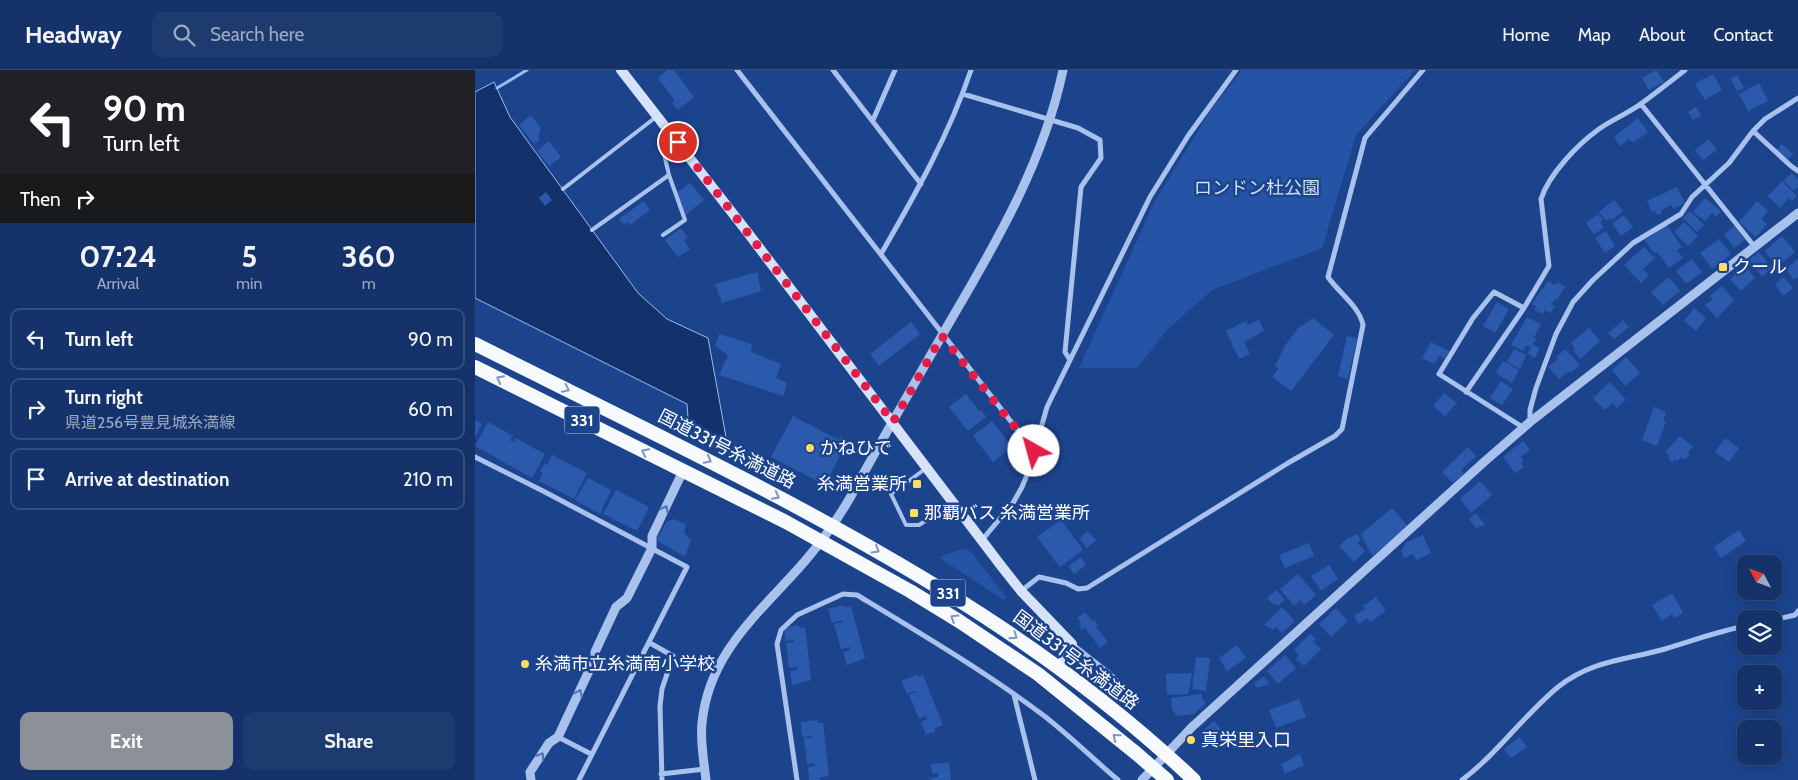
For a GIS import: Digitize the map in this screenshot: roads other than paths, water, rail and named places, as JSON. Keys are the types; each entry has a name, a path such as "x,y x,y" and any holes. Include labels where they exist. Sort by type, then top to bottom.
{"highway":[{"name":"国道331号糸満道路","path":"475,344 683,447 834,526 967,604 1059,667 1166,754 1194,780"},
{"name":"国道331号糸満道路","path":"475,367 821,541 951,616 1038,674 1167,780"}],"main road":[{"path":"621,70 1021,591 1072,644 1071,649 1059,667"}],"street":[{"path":"737,70 881,254 942,336 1034,451"},
{"path":"833,70 921,184"},
{"path":"873,120 895,70"},
{"path":"881,254 921,184 963,94 971,70"},
{"path":"706,780 702,724 707,697 715,673 727,651 755,615 834,526 988,257 1015,204 1032,168 1049,120 1063,70"},
{"path":"982,540 1013,502 1022,487 1047,407 1150,197 1188,136 1236,70"},
{"path":"1021,591 1039,578 1065,583 1078,589 1087,588 1342,430 1363,325 1361,314 1336,289 1328,277 1365,138 1423,70"},
{"path":"1466,392 1524,308 1549,266 1541,199 1544,189 1551,178 1581,144 1599,129 1641,104 1685,70"},
{"path":"963,94 1078,128 1100,140 1101,158 1081,187 1065,352 1070,360"},
{"path":"1527,425 1535,388 1556,334 1573,302 1593,280 1633,243 1681,214 1692,197 1729,163 1753,131 1765,119 1798,98"},
{"path":"1641,104 1754,246"},
{"path":"1753,131 1798,171"},
{"path":"1142,780 1192,727 1390,546 1527,425 1798,213"},
{"path":"1524,308 1494,292 1473,318 1439,374 1466,392 1527,425"},
{"path":"475,457 687,567 579,780"},
{"path":"531,780 531,772 549,743 559,737 616,607 627,598 652,548 652,536 686,472"},
{"path":"797,780 777,644 781,630 797,615 843,594 857,595 933,641 1014,695 1044,716 1118,780"},
{"path":"1782,618 1795,616 1798,611"},
{"path":"1462,780 1479,767 1526,717 1559,687 1585,670 1608,661 1666,649 1737,628"},
{"path":"650,643 673,656 660,706 661,777 705,769"},
{"path":"1072,644 1110,674 1137,700"},
{"path":"1014,695 1035,780"},
{"path":"559,737 591,754"}],"lane":[{"path":"563,189 657,116"},
{"path":"663,235 685,220 669,175 664,154 678,142"},
{"path":"592,230 669,175"},
{"path":"927,467 891,494 906,525 919,525 954,503"}],"waterway":[{"path":"497,88 527,70"}],"place":[{"name":"クール","path":"1723,267"},
{"name":"かねひで","path":"810,448"},
{"name":"糸満営業所","path":"917,484"},
{"name":"那覇バス 糸満営業所","path":"914,513"},
{"name":"糸満市立糸満南小学校","path":"525,664"},
{"name":"真栄里入口","path":"1191,740"}],"park label":[{"name":"ロンドン杜公園","path":"1257,188"}]}
